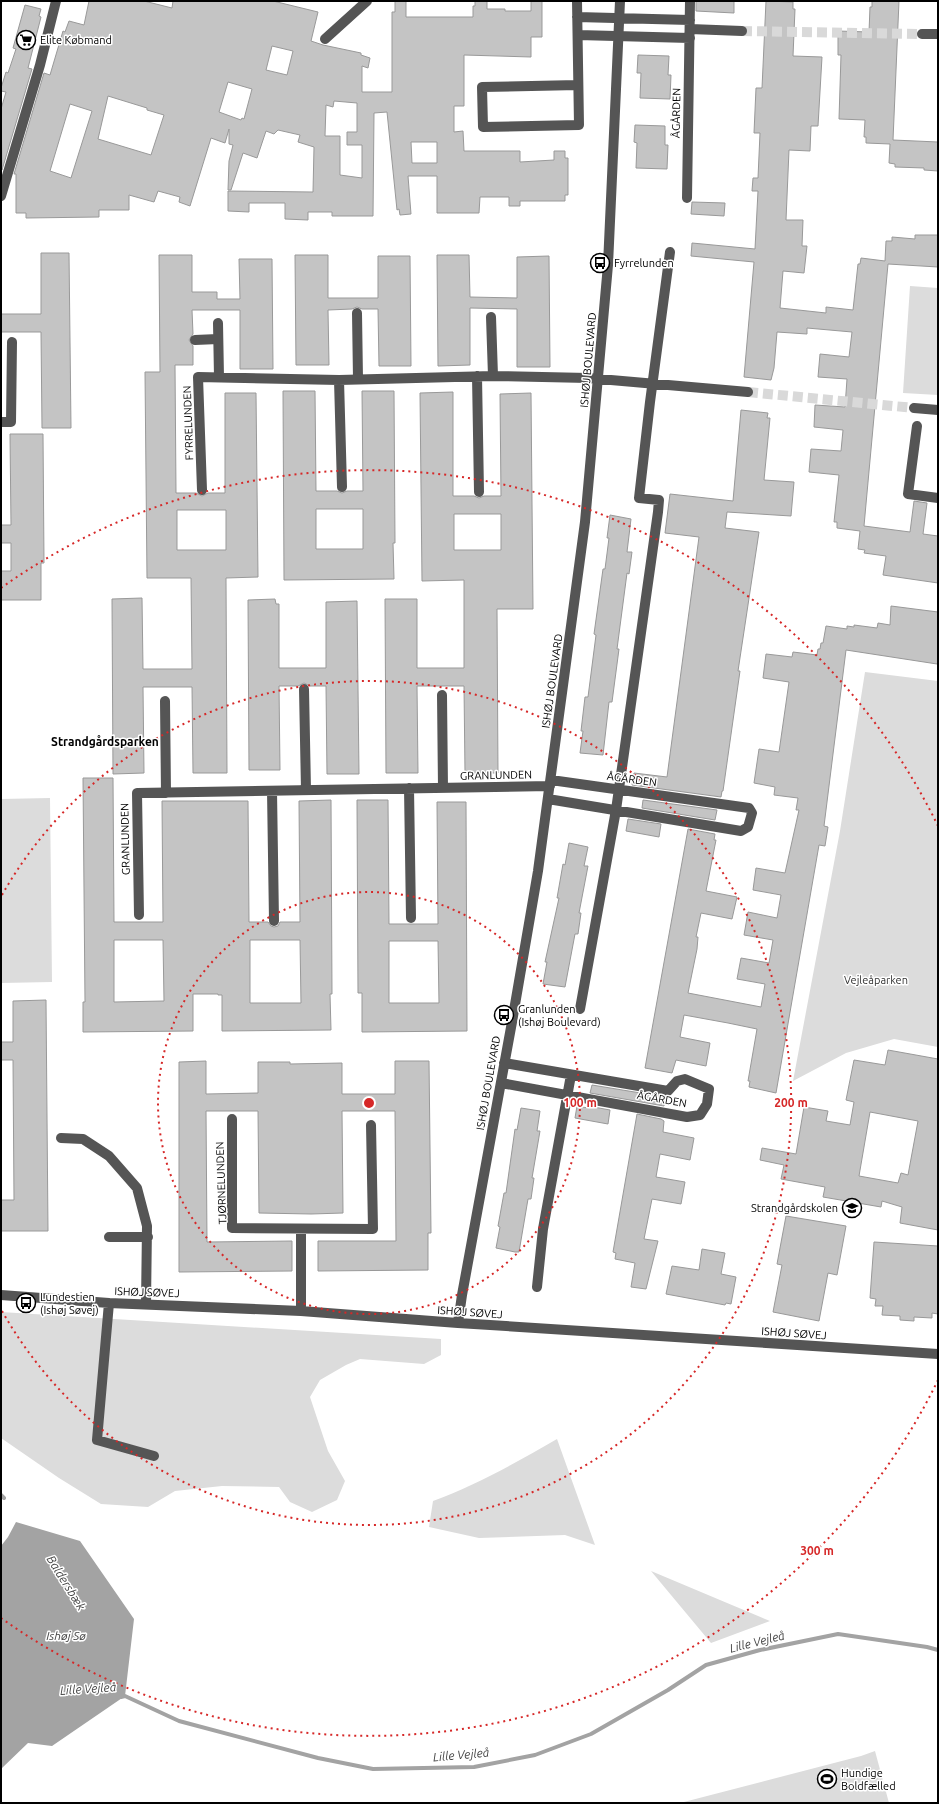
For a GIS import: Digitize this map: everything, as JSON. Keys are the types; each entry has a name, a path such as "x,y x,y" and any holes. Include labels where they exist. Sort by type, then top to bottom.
{"street":[{"path":"1,196 40,65 56,1"},
{"path":"325,39 367,1"},
{"path":"577,1 579,125 483,127 482,87 578,85"},
{"name":"ISHØJ BOULEVARD","path":"458,1323 538,871 586,522 608,264 620,1"},
{"name":"ÅGÅRDEN","path":"687,198 690,1"},
{"path":"577,17 619,18 690,29 742,31"},
{"path":"578,35 619,36 690,29"},
{"path":"922,34 938,34"},
{"path":"580,1009 616,810 659,500 638,498 670,252"},
{"path":"357,313 358,380"},
{"path":"491,317 493,376"},
{"path":"218,323 219,377"},
{"path":"195,340 218,340"},
{"path":"1,422 12,422 12,342"},
{"path":"477,376 479,492"},
{"name":"FYRRELUNDEN","path":"202,490 198,377 339,380 477,376 599,378 748,392"},
{"path":"339,380 342,487"},
{"path":"914,408 938,410"},
{"path":"917,426 908,494 938,498"},
{"path":"304,689 306,790"},
{"path":"442,695 443,788"},
{"path":"165,701 166,793"},
{"name":"ÅGÅRDEN","path":"548,799 741,831 748,827 752,813 749,808 618,790 550,783"},
{"name":"GRANLUNDEN","path":"139,915 136,794 443,788 550,783"},
{"path":"408,788 410,918"},
{"path":"272,791 274,920"},
{"name":"ÅGÅRDEN","path":"501,1083 687,1117 700,1115 707,1104 709,1089 685,1079 677,1081 668,1091 504,1063"},
{"path":"537,1286 543,1229 571,1075"},
{"name":"TJØRNELUNDEN","path":"232,1119 232,1228 373,1230 372,1125"},
{"path":"61,1138 83,1139 109,1156 137,1188 147,1226 148,1237 146,1304"},
{"path":"301,1229 301,1311"},
{"path":"109,1238 148,1237"},
{"name":"ISHØJ SØVEJ","path":"1,1295 109,1303 301,1311 458,1323 938,1354"},
{"path":"109,1303 97,1440 154,1456"}],"green space":[{"path":"910,286 938,288 938,395 903,393"},
{"name":"Vejleåparken","path":"865,672 938,681 938,1047 894,1039 846,1053 793,1081 840,831"},
{"path":"50,798 52,982 1,983 1,799"},
{"path":"1,1312 441,1339 441,1355 424,1364 360,1359 320,1380 310,1397 328,1451 345,1481 337,1500 312,1512 290,1502 279,1487 222,1486 175,1491 148,1507 101,1504 59,1478 1,1438"},
{"path":"557,1439 595,1545 565,1535 479,1538 429,1527 433,1501 512,1465"},
{"path":"651,1571 770,1621 711,1643"},
{"name":"Hundige Boldfælled","path":"875,1751 889,1803 680,1803 861,1756"}],"water":[{"name":"Ishøj Sø","path":"16,1522 80,1541 134,1619 125,1696 52,1746 28,1743 1,1769 1,1546"}],"building":[{"path":"89,1 144,1 172,8 173,1 273,1 318,12 311,41 361,53 361,55 370,58 368,68 362,66 362,92 392,92 392,12 395,12 395,1 406,1 406,17 473,17 473,6 475,6 475,1 487,1 487,9 531,11 531,1 542,1 542,37 531,37 531,57 464,55 464,106 454,106 454,132 463,131 464,151 520,151 520,162 554,160 554,151 565,151 565,158 568,158 568,195 565,195 565,201 520,201 520,206 509,206 509,197 480,197 479,213 437,213 437,176 408,176 411,214 400,215 399,209 397,210 387,112 374,113 373,216 332,216 332,212 308,212 308,220 285,219 285,203 249,203 249,212 228,211 228,191 313,192 314,147 298,142 300,135 278,130 274,134 266,131 257,158 243,153 231,190 228,190 229,161 233,145 229,144 229,129 225,143 211,138 190,206 179,202 180,197 158,191 154,202 129,195 129,210 99,210 99,217 26,218 26,213 16,213 16,174 14,174 44,73 50,75 63,31 65,32 69,21 84,25","holes":["272,46 293,51 287,75 266,70","228,82 252,89 244,119 242,118 241,120 219,112","108,96 164,115 151,155 98,139","334,101 357,103 357,132 347,132 347,145 362,145 362,178 340,175 340,136 325,136 326,105 333,107","70,104 92,111 71,178 50,171","411,142 437,142 437,163 412,163"]},
{"path":"696,1 734,1 734,13 696,11"},
{"path":"766,1 793,2 793,9 795,9 793,56 822,57 818,126 811,126 810,151 789,150 786,220 803,220 802,246 807,246 804,273 783,271 780,308 826,313 826,307 853,310 858,264 860,264 861,258 885,261 886,241 892,241 892,237 915,239 915,235 938,235 938,267 888,264 864,526 910,532 914,501 927,503 923,534 938,536 938,583 883,575 886,556 864,553 865,550 858,549 860,531 837,528 837,522 834,522 839,475 809,472 811,449 841,451 843,430 814,427 815,405 845,407 847,379 818,377 820,354 849,357 852,332 807,328 807,334 777,332 774,368 771,380 744,377 754,262 691,256 692,243 755,249 758,191 752,191 753,178 758,178 760,133 754,133 756,88 762,88"},
{"path":"872,1 899,1 893,140 938,142 938,171 924,170 924,168 895,167 895,164 889,163 890,144 866,143 866,137 864,137 865,120 839,119 841,55 838,55 838,31 869,32 870,7 872,7"},
{"path":"25,5 41,9 39,16 41,17 28,68 32,69 2,170 1,109 6,92 1,91 1,88 16,49 13,48"},
{"path":"638,55 669,56 668,75 671,75 670,99 640,98 641,73 637,73"},
{"path":"635,125 665,126 665,145 668,145 667,169 636,168 637,143 634,142"},
{"path":"692,202 725,203 724,216 691,214"},
{"path":"41,253 69,253 71,428 42,428 41,332 1,332 1,314 41,314"},
{"path":"159,255 192,255 192,292 217,292 217,299 240,299 239,259 272,259 273,369 240,369 240,310 192,310 193,334 189,340 193,346 193,365 175,365 176,493 196,493 202,496 208,493 225,493 225,393 256,393 258,577 226,578 227,773 193,773 192,687 143,687 144,773 113,774 112,599 142,598 143,669 192,669 191,578 147,578 145,372 160,372","holes":["177,510 226,510 226,550 177,550"]},
{"path":"295,255 328,255 328,298 378,298 378,256 410,256 411,366 379,366 378,309 362,309 357,307 352,309 328,310 329,365 296,365"},
{"path":"437,255 469,255 470,297 517,298 517,257 549,256 550,367 517,367 517,309 470,308 470,365 438,366"},
{"path":"283,391 315,391 316,491 337,491 342,493 347,491 363,491 362,391 394,391 394,579 284,580","holes":["316,509 363,509 363,549 316,549"]},
{"path":"453,392 453,496 474,496 479,498 484,496 501,496 500,394 531,393 533,609 497,609 498,773 465,773 464,686 417,686 418,773 386,773 385,599 417,599 417,668 464,668 464,580 422,581 420,393","holes":["454,514 501,514 501,550 454,550"]},
{"path":"741,410 768,413 767,418 770,418 764,480 794,482 791,516 727,512 725,528 759,532 738,671 740,671 723,791 721,797 632,785 634,773 667,777 699,537 665,533 670,494 733,501"},
{"path":"10,434 43,434 44,563 41,563 41,600 1,600 1,571 11,571 11,543 1,543 1,525 11,525"},
{"path":"610,515 631,519 627,552 632,552 629,574 627,573 617,649 619,649 612,702 609,702 603,755 580,753 585,697 588,697 596,635 594,634 609,538 607,538"},
{"path":"275,599 276,604 279,604 279,668 326,668 326,602 357,601 359,774 327,774 326,686 310,686 304,683 298,686 279,686 280,770 249,770 248,600"},
{"path":"891,606 938,612 938,662 937,664 846,650 824,826 828,827 825,846 819,845 776,1093 749,1087 750,1081 748,1081 757,1029 728,1023 684,1015 680,1037 710,1043 706,1066 676,1060 672,1073 645,1068 688,829 715,834 714,840 716,840 706,891 737,897 732,919 701,913 696,937 698,937 697,949 688,993 761,1007 765,984 737,979 741,958 769,963 773,940 744,935 748,912 777,918 781,895 753,890 756,868 785,873 799,810 796,810 798,798 774,795 775,787 754,783 759,749 779,752 789,682 763,678 766,654 792,657 793,652 817,655 821,643 823,643 826,626 847,629 847,626 854,627 854,625 877,628 878,623 890,625"},
{"path":"83,778 113,778 114,922 163,922 162,801 248,801 249,922 268,922 274,927 278,926 280,922 300,922 299,801 331,800 331,1030 222,1031 222,995 193,994 193,1031 83,1032 83,1002 85,1002","holes":["114,940 163,940 164,1001 114,1002","250,940 300,940 301,1003 250,1003"]},
{"path":"357,800 388,800 389,924 438,924 437,802 466,802 467,1031 362,1032 362,993 358,993","holes":["389,941 438,941 439,1003 389,1003"]},
{"path":"643,800 717,810 715,820 642,808"},
{"path":"628,819 661,824 659,837 626,831"},
{"path":"569,843 588,847 584,866 588,866 579,913 581,913 578,934 575,934 565,987 543,984 547,962 545,962 559,898 557,898 563,864 565,865"},
{"path":"46,1000 48,1231 1,1231 1,1200 14,1200 13,1060 1,1060 1,1042 13,1042 13,1001"},
{"path":"888,1050 938,1059 938,1230 900,1223 902,1207 882,1201 881,1207 823,1197 825,1187 781,1179 784,1165 760,1160 762,1148 796,1154 804,1107 828,1111 826,1121 850,1125 854,1102 846,1100 854,1060 885,1065","holes":["870,1112 918,1121 908,1175 901,1173 898,1183 859,1176"]},
{"path":"206,1061 206,1094 258,1093 258,1062 290,1062 290,1064 342,1063 342,1094 395,1094 395,1061 429,1061 431,1233 428,1233 428,1270 318,1271 318,1241 396,1241 395,1111 342,1111 343,1213 311,1214 259,1213 258,1111 206,1111 207,1242 292,1241 292,1271 179,1272 179,1062"},
{"path":"592,1085 665,1097 664,1106 590,1093"},
{"path":"577,1106 588,1108 588,1106 610,1110 608,1124 575,1118"},
{"path":"521,1108 540,1111 537,1131 540,1131 532,1178 534,1178 531,1199 528,1199 519,1252 515,1252 496,1248 500,1227 498,1226 504,1193 506,1193 515,1129 517,1130"},
{"path":"637,1114 664,1121 663,1132 694,1138 690,1160 660,1154 656,1177 685,1182 681,1204 652,1199 644,1239 658,1241 646,1289 631,1287 635,1263 615,1259 616,1253 613,1252"},
{"path":"786,1216 846,1226 837,1275 828,1273 819,1321 773,1312 782,1265 777,1264"},
{"path":"874,1242 938,1246 938,1314 932,1313 932,1318 914,1317 914,1321 900,1320 900,1316 882,1315 883,1306 875,1306 876,1299 870,1298"},
{"path":"702,1249 725,1253 721,1274 736,1277 731,1304 726,1303 725,1305 666,1294 672,1266 699,1270"}],"waterway":[{"name":"Baldersbæk","path":"1,1495 4,1498"},
{"name":"Lille Vejleå","path":"121,1697 125,1696 179,1721 318,1758 373,1769 474,1767 535,1755 591,1734 668,1690 706,1665 760,1650 838,1634 927,1647 938,1650"}],"tunnel":[{"path":"742,31 922,34"},
{"path":"748,392 914,408"}],"place":[{"name":"Elite Købmand","path":"26,40"},
{"name":"Fyrrelunden","path":"600,263"},
{"name":"Granlunden (Ishøj Boulevard)","path":"504,1015"},
{"name":"Strandgårdskolen","path":"852,1208"},
{"name":"Lundestien (Ishøj Søvej)","path":"26,1303"},
{"name":"Hundige Boldfælled","path":"827,1779"}],"district":[{"name":"Strandgårdsparken","path":"105,742"}]}
